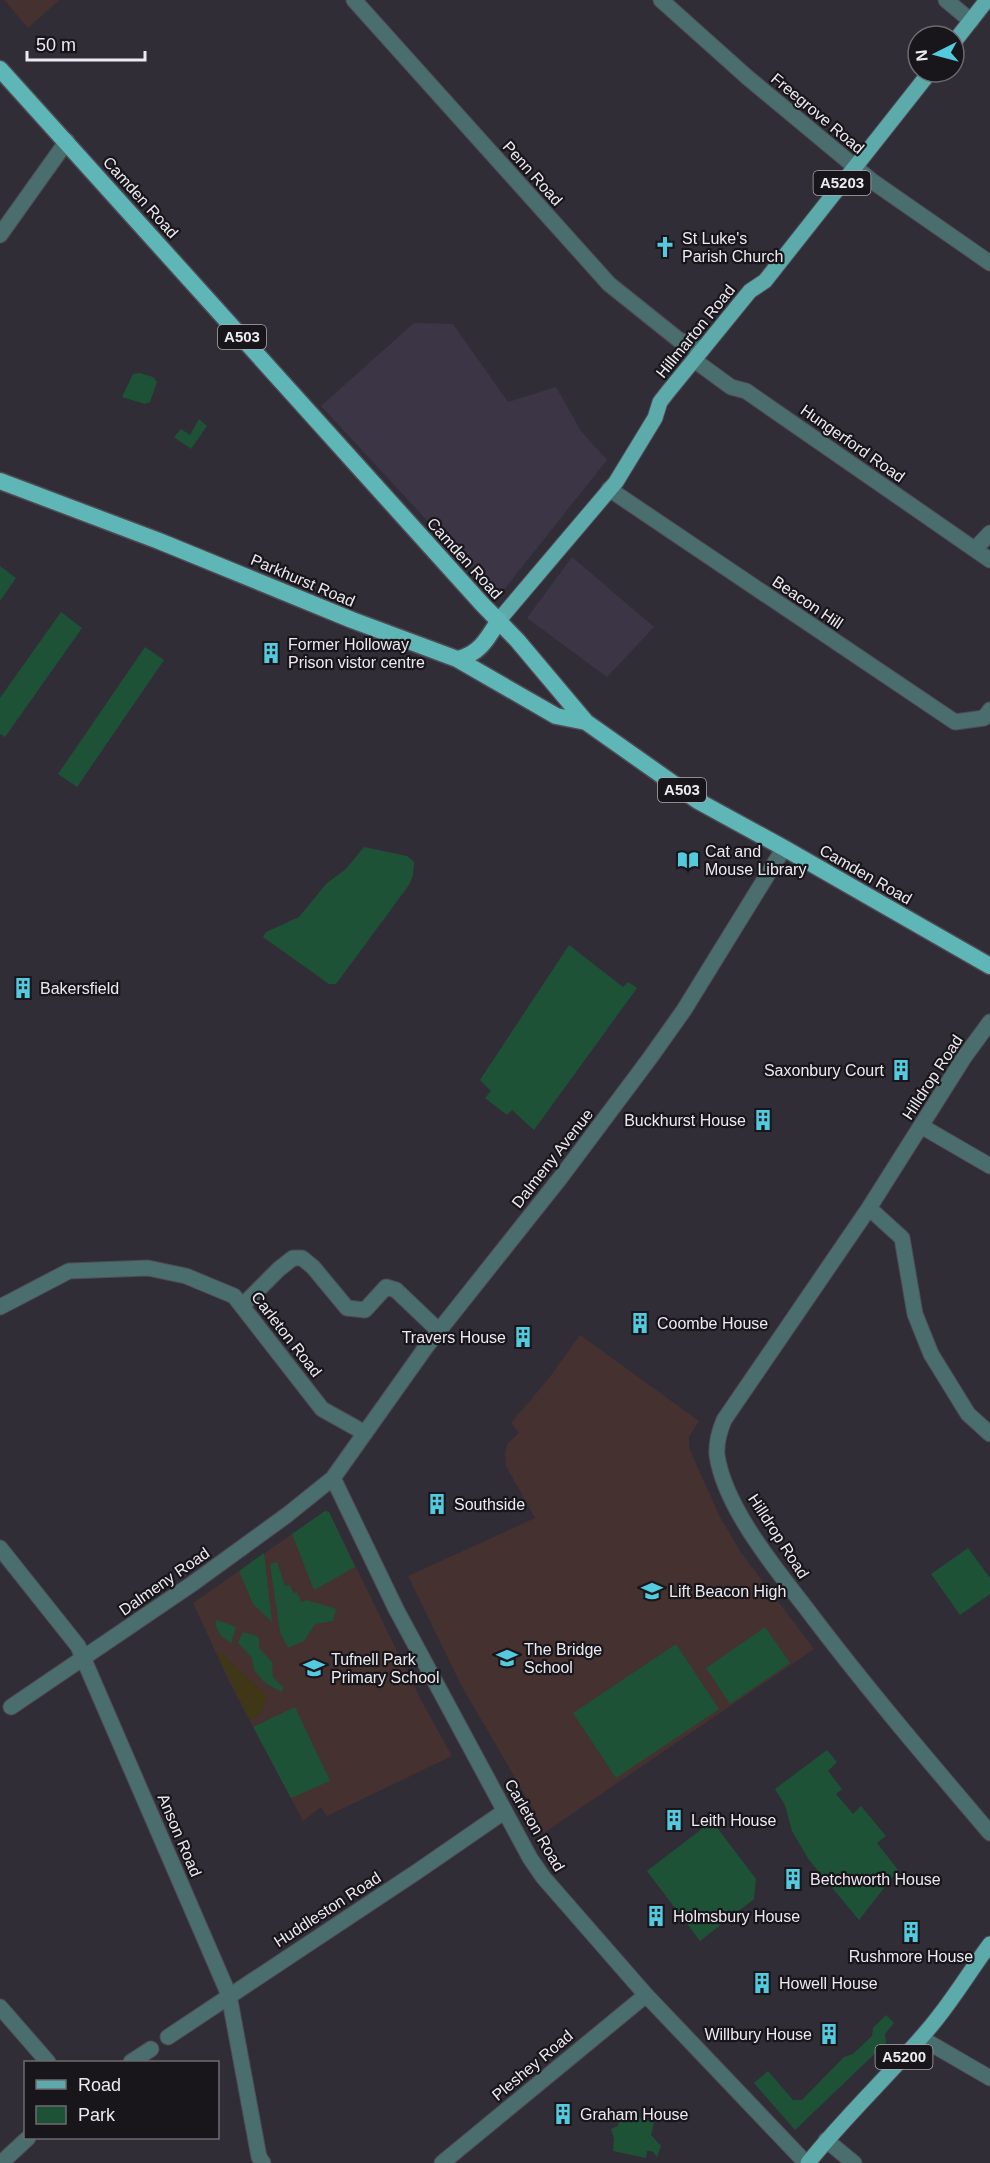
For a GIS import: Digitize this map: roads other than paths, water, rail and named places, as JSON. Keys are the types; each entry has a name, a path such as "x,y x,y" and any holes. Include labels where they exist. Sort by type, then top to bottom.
{"highway":[{"name":"Camden Road","path":"0,69 482,604 518,640 586,722 698,801 990,966"},
{"name":"Parkhurst Road","path":"0,481 159,541 351,620 457,659 556,716 586,722"},
{"path":"457,659 474,654 486,642 499,620"}],"main road":[{"path":"966,27 987,0"},
{"name":"Hillmarton Road","path":"499,620 616,482 655,418 660,402 750,291 765,281 921,84"},
{"name":"A5200","path":"807,2163 921,2038 947,2006 990,1944"}],"street":[{"name":"Penn Road","path":"354,0 609,284 698,354"},
{"name":"Freegrove Road","path":"661,0 747,77 855,167 990,263"},
{"path":"946,0 971,21"},
{"path":"0,235 67,141"},
{"name":"Hungerford Road","path":"698,354 732,387 752,395 990,560"},
{"name":"Beacon Hill","path":"609,489 955,722 984,718 990,710"},
{"path":"975,549 990,533"},
{"name":"Dalmeny Avenue","path":"333,1478 439,1331 561,1177 650,1058 684,1010 784,848"},
{"name":"Hilldrop Road","path":"990,1023 965,1056 869,1208 724,1420 717,1438 717,1456 736,1507 774,1566 850,1666 990,1833"},
{"path":"921,1126 990,1166"},
{"path":"869,1208 902,1239 915,1314 931,1354 968,1414 990,1434"},
{"path":"242,1306 279,1269 293,1258 302,1258 313,1267 347,1308 365,1310 386,1287 396,1290 439,1331"},
{"name":"Carleton Road","path":"0,1307 69,1271 148,1268 186,1276 234,1296 322,1409 365,1433"},
{"name":"Carleton Road","path":"333,1478 396,1609 530,1858 547,1882 645,1995 807,2163"},
{"name":"Dalmeny Road","path":"11,1707 183,1590 287,1515 333,1478"},
{"name":"Anson Road","path":"0,1548 78,1646 229,1995 258,2157 263,2163"},
{"name":"Huddleston Road","path":"168,2037 505,1811"},
{"name":"Pleshey Road","path":"442,2163 645,1995"},
{"path":"0,2007 47,2061"},
{"path":"921,2038 990,2078"},
{"path":"133,2061 151,2049"},
{"path":"1,2163 27,2139"},
{"path":"826,2140 854,2163"}],"place":[{"name":"St Luke's Parish Church","path":"665,247"},
{"name":"Former Holloway Prison vistor centre","path":"271,653"},
{"name":"Cat and Mouse Library","path":"688,860"},
{"name":"Bakersfield","path":"23,988"},
{"name":"Saxonbury Court","path":"901,1070"},
{"name":"Buckhurst House","path":"763,1120"},
{"name":"Coombe House","path":"640,1323"},
{"name":"Travers House","path":"523,1337"},
{"name":"Southside","path":"437,1504"},
{"name":"Lift Beacon High","path":"652,1591"},
{"name":"The Bridge School","path":"507,1658"},
{"name":"Tufnell Park Primary School","path":"314,1668"},
{"name":"Leith House","path":"674,1820"},
{"name":"Betchworth House","path":"793,1879"},
{"name":"Holmsbury House","path":"656,1916"},
{"name":"Rushmore House","path":"911,1932"},
{"name":"Howell House","path":"762,1983"},
{"name":"Willbury House","path":"829,2034"},
{"name":"Graham House","path":"563,2114"}]}
